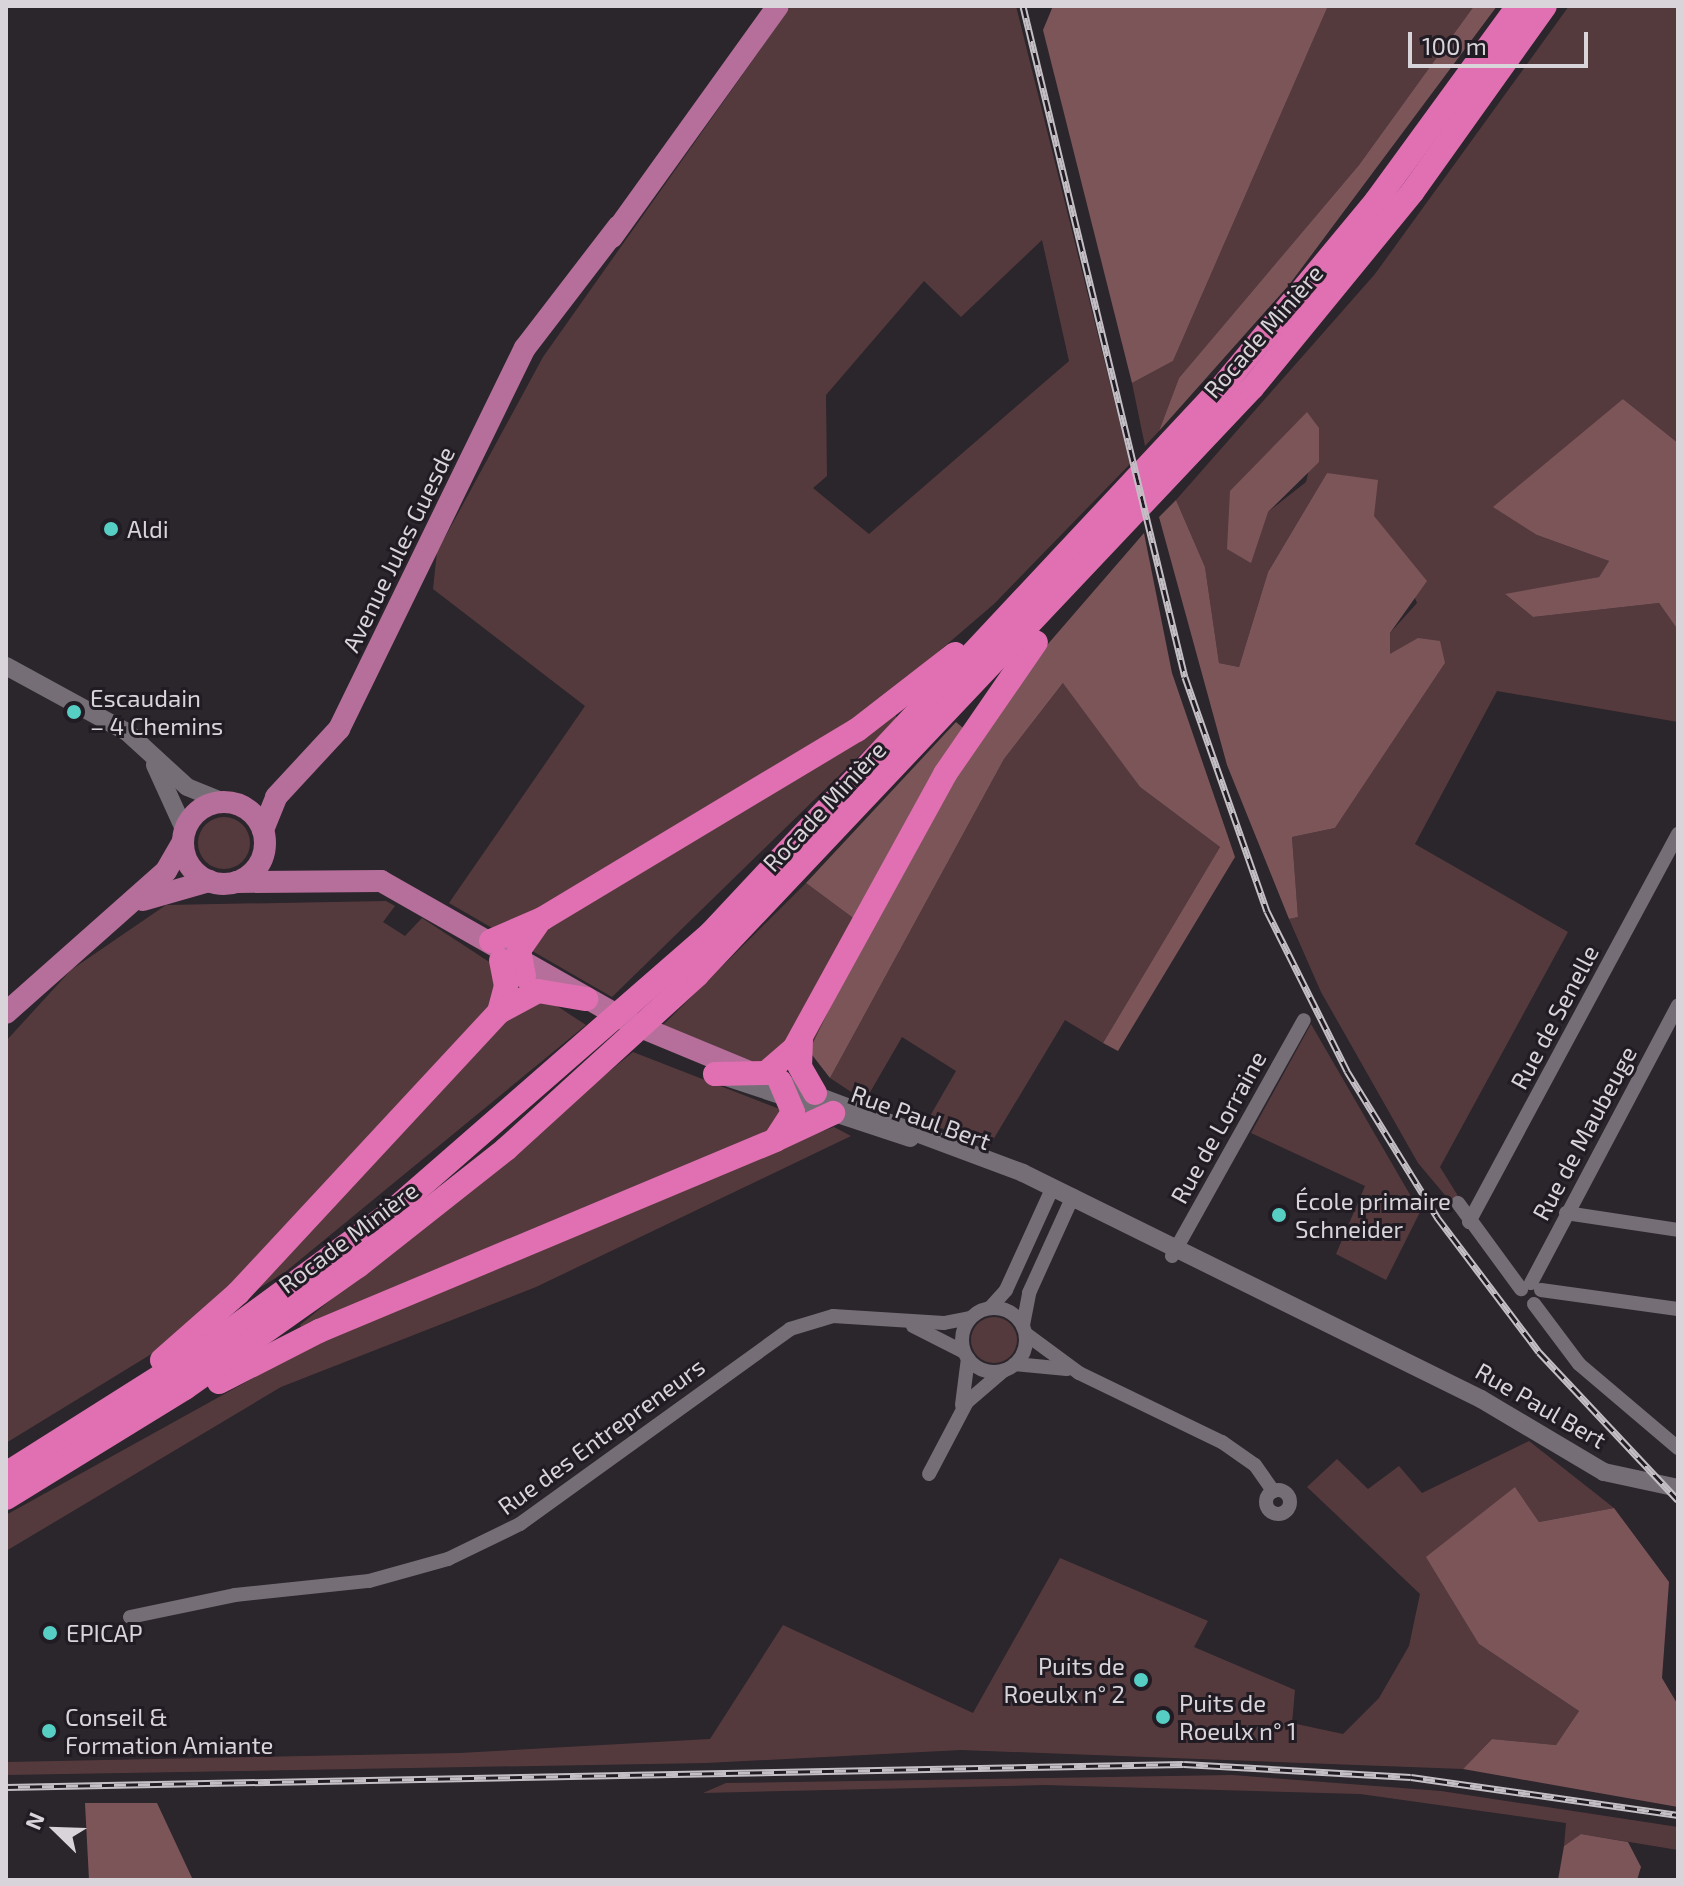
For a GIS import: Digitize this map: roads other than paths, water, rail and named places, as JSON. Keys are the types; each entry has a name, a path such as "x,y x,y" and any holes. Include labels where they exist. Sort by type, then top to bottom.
{"highway":[{"name":"Rocade Minière","path":"651,1004 754,889 1158,457 1352,231 1518,6"},
{"name":"Rocade Minière","path":"6,1498 108,1437 368,1259 789,884 1168,487 1399,210 1545,6"},
{"path":"499,1012 509,958 542,919 883,713 1119,499"},
{"path":"775,1140 791,1120 782,1064 801,1039 964,744 1046,629 1128,530"},
{"path":"29,1460 229,1301 499,1012 547,990 586,999"},
{"path":"787,1087 800,1067 801,1039"},
{"name":"Rocade Minière","path":"6,1474 324,1263 599,1051"},
{"path":"715,1074 787,1087"},
{"path":"108,1437 122,1439 319,1331 833,1113"}],"main road":[{"name":"Avenue Jules Guesde","path":"264,837 276,797 330,742 357,693 485,428 618,227 777,9"},
{"name":"Avenue Jules Guesde","path":"229,803 285,773 357,693"},
{"path":"6,1013 166,871 198,812 229,803 264,837 278,869 309,882"},
{"path":"184,837 189,864 209,881"},
{"path":"117,912 183,884 237,882 258,866 264,837"},
{"name":"Rue Paul Bert","path":"237,882 375,879 509,958 662,1038 787,1087"},
{"name":"Rue Paul Bert","path":"509,958 547,990 632,1038 715,1074"}],"street":[{"path":"6,666 141,742 187,787 229,803"},
{"path":"141,742 184,837"},
{"name":"Rue de Senelle","path":"1469,1222 1678,834"},
{"name":"Rue de Maubeuge","path":"1532,1291 1566,1213 1678,1005"},
{"name":"Rue de Lorraine","path":"1174,1252 1304,1020"},
{"name":"Rue Paul Bert","path":"715,1074 787,1087 1050,1192 1383,1351 1604,1472 1678,1488"},
{"name":"Rue Paul Bert","path":"787,1087 833,1113 1050,1192"},
{"path":"960,1413 970,1318 990,1308 1006,1290 1050,1192"},
{"path":"929,1474 960,1413 1009,1367 1024,1330 1029,1293 1070,1201"},
{"path":"1458,1203 1469,1222 1532,1291 1579,1364 1678,1448"},
{"path":"1566,1213 1678,1230"},
{"path":"1532,1291 1678,1309"},
{"path":"990,1308 1007,1310 1024,1330 1079,1373 1222,1442 1255,1465 1273,1491"},
{"name":"Rue des Entrepreneurs","path":"130,1617 235,1595 369,1581 448,1559 532,1516 790,1329 833,1316 901,1322 970,1318"},
{"name":"Rue des Entrepreneurs","path":"901,1322 966,1355"},
{"path":"966,1355 981,1369 1009,1367 1079,1373"}],"railway":[{"path":"1023,6 1185,677 1267,911 1347,1071 1437,1217 1539,1352 1678,1500"},
{"path":"6,1787 1184,1764 1411,1777 1678,1815"}],"place":[{"name":"Aldi","path":"111,529"},
{"name":"Escaudain – 4 Chemins","path":"74,712"},
{"name":"École primaire Schneider","path":"1279,1215"},
{"name":"EPICAP","path":"50,1633"},
{"name":"Puits de Roeulx n° 2","path":"1141,1680"},
{"name":"Puits de Roeulx n° 1","path":"1163,1717"},
{"name":"Conseil & Formation Amiante","path":"49,1731"}]}
